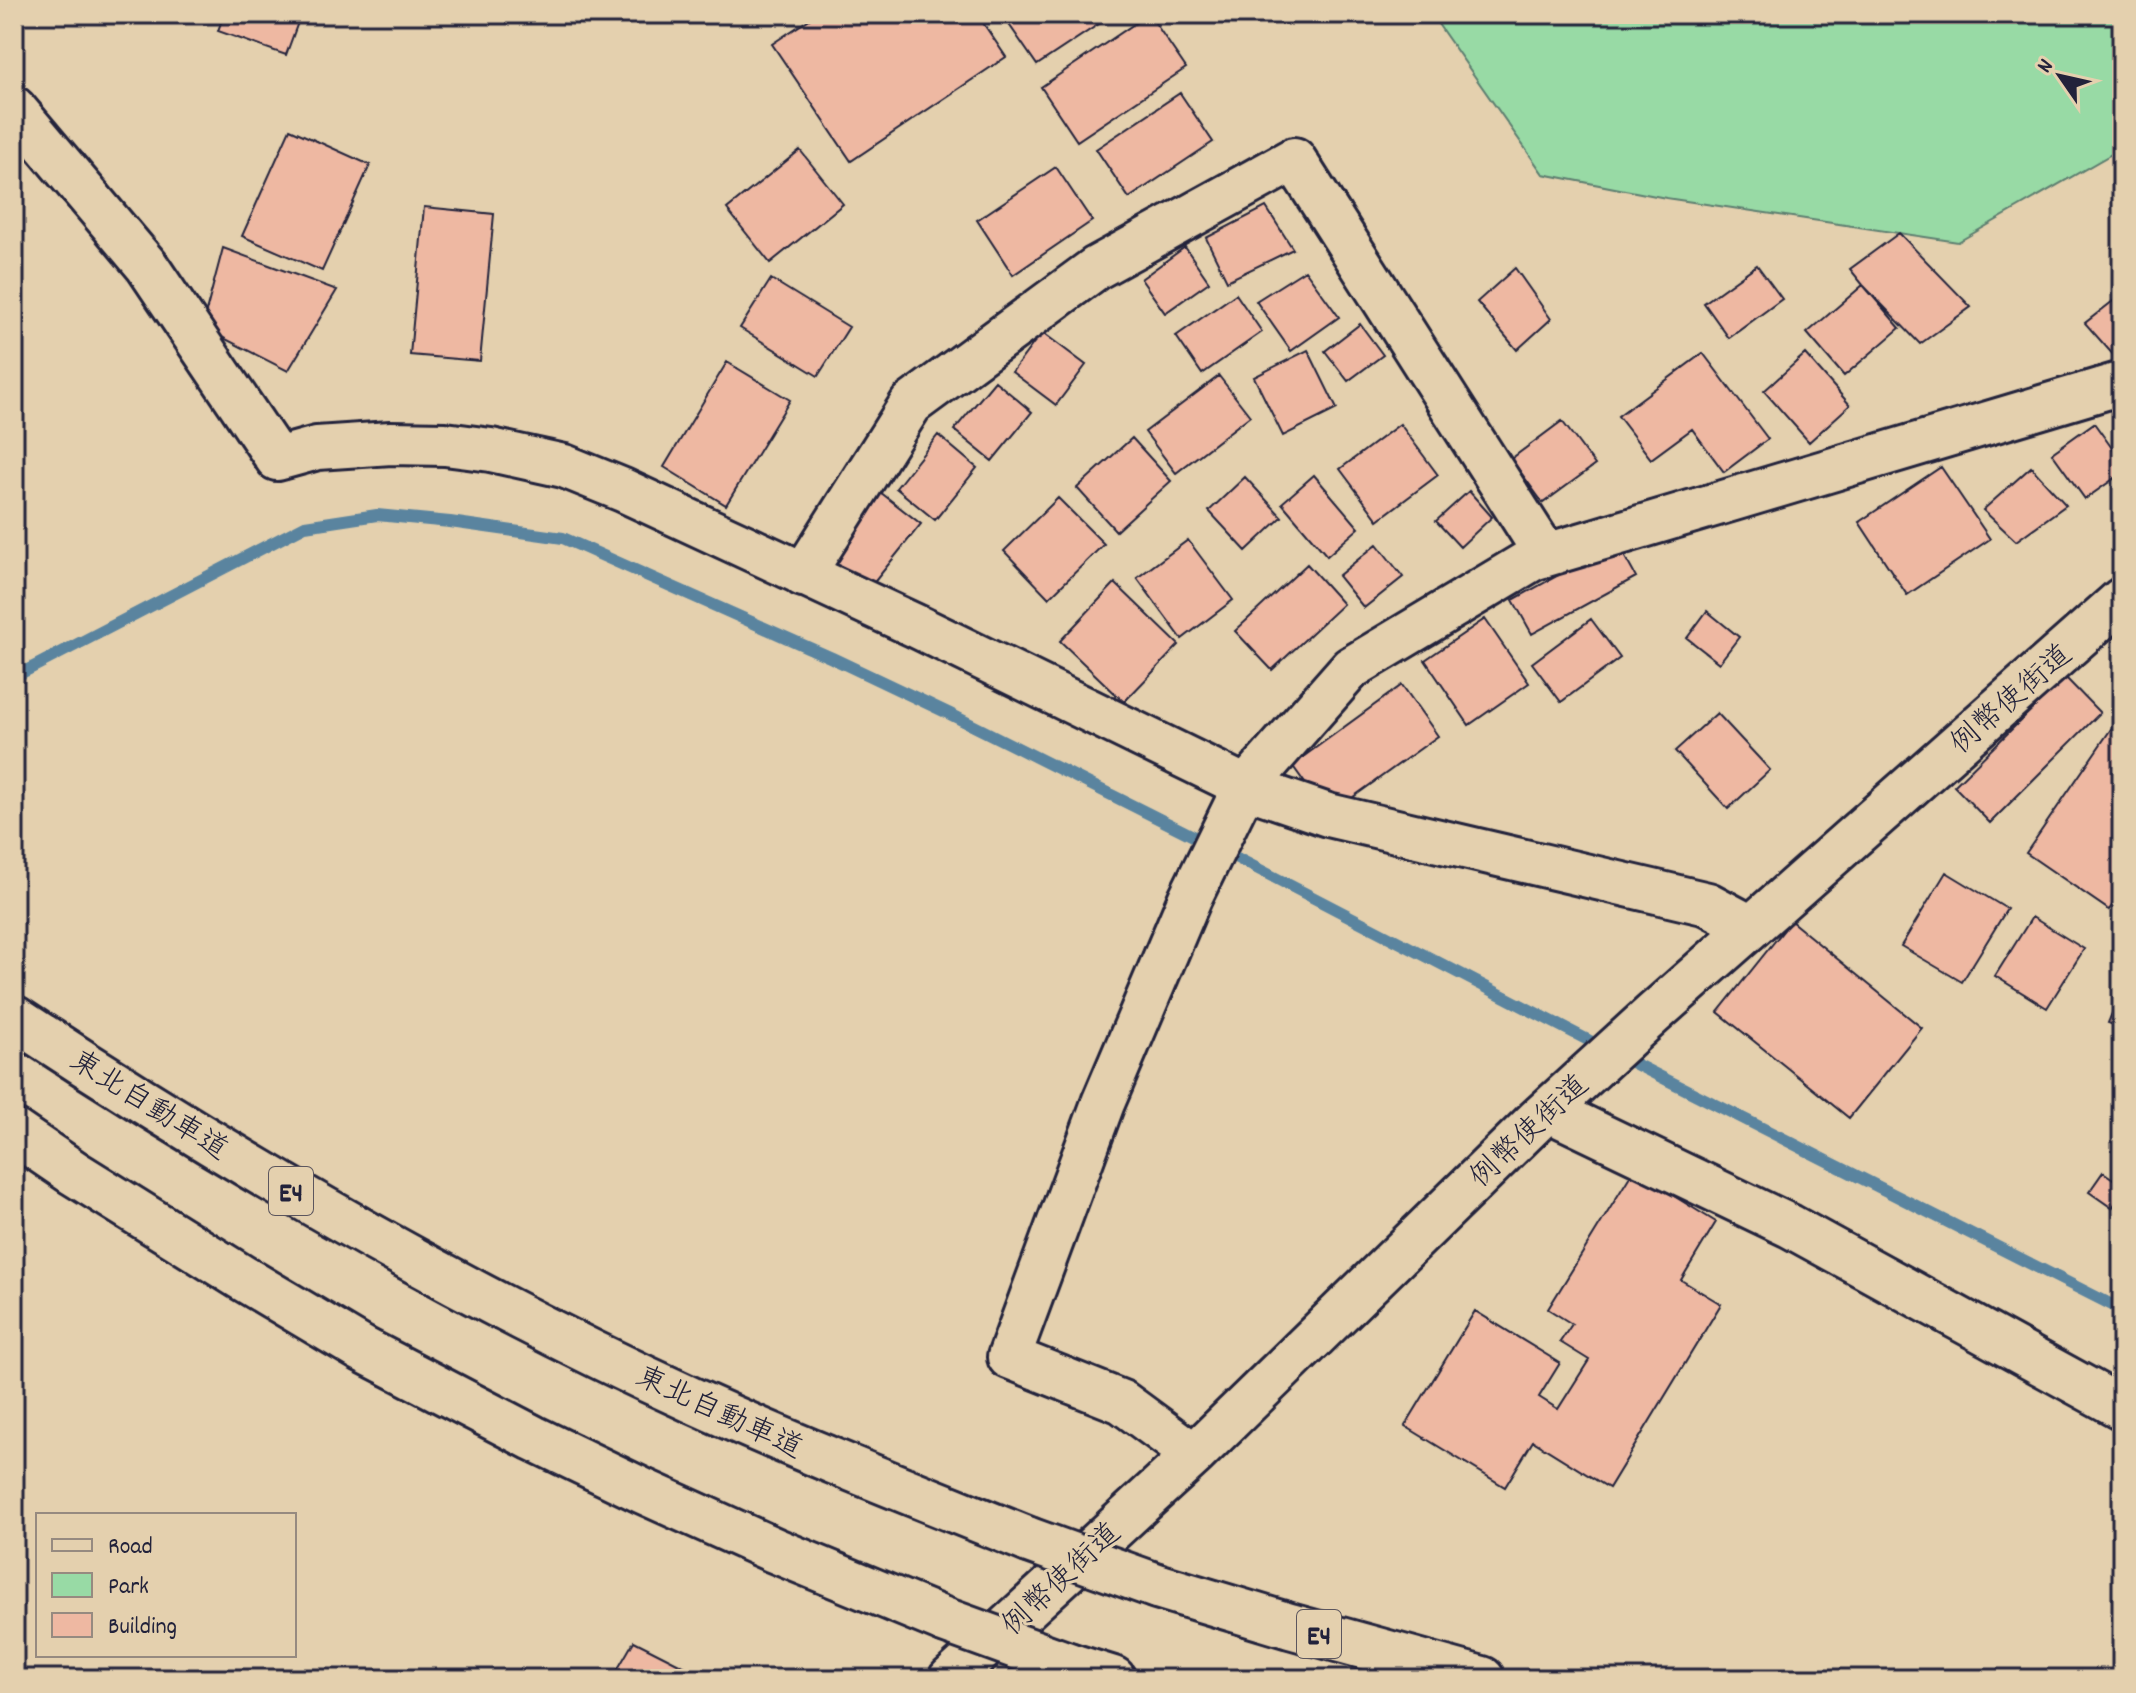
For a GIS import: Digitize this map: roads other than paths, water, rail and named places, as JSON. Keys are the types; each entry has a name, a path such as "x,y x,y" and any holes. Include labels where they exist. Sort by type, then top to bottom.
{"highway":[{"name":"東北自動車道","path":"14,1018 123,1090 411,1259 579,1346 823,1459 1029,1540 1157,1586 1482,1679"},
{"path":"14,1132 139,1213 362,1349 533,1438 774,1550 944,1620 1113,1679"}],"street":[{"path":"14,108 147,266 277,459 317,448 391,443 491,450 564,466 623,490 918,627 1241,795 1708,904 1751,927"},
{"path":"803,575 911,404 1096,268 1294,159 1546,555"},
{"path":"1194,1455 1122,1402 1009,1357 1103,1103 1190,898 1241,795 1351,668 1533,559 2122,383"},
{"name":"例幣使街道","path":"950,1679 1194,1455 1557,1102 2122,599"},
{"path":"1557,1102 2122,1408"}],"waterway":[{"path":"14,677 305,526 377,515 563,538 950,714 2122,1310"}]}
